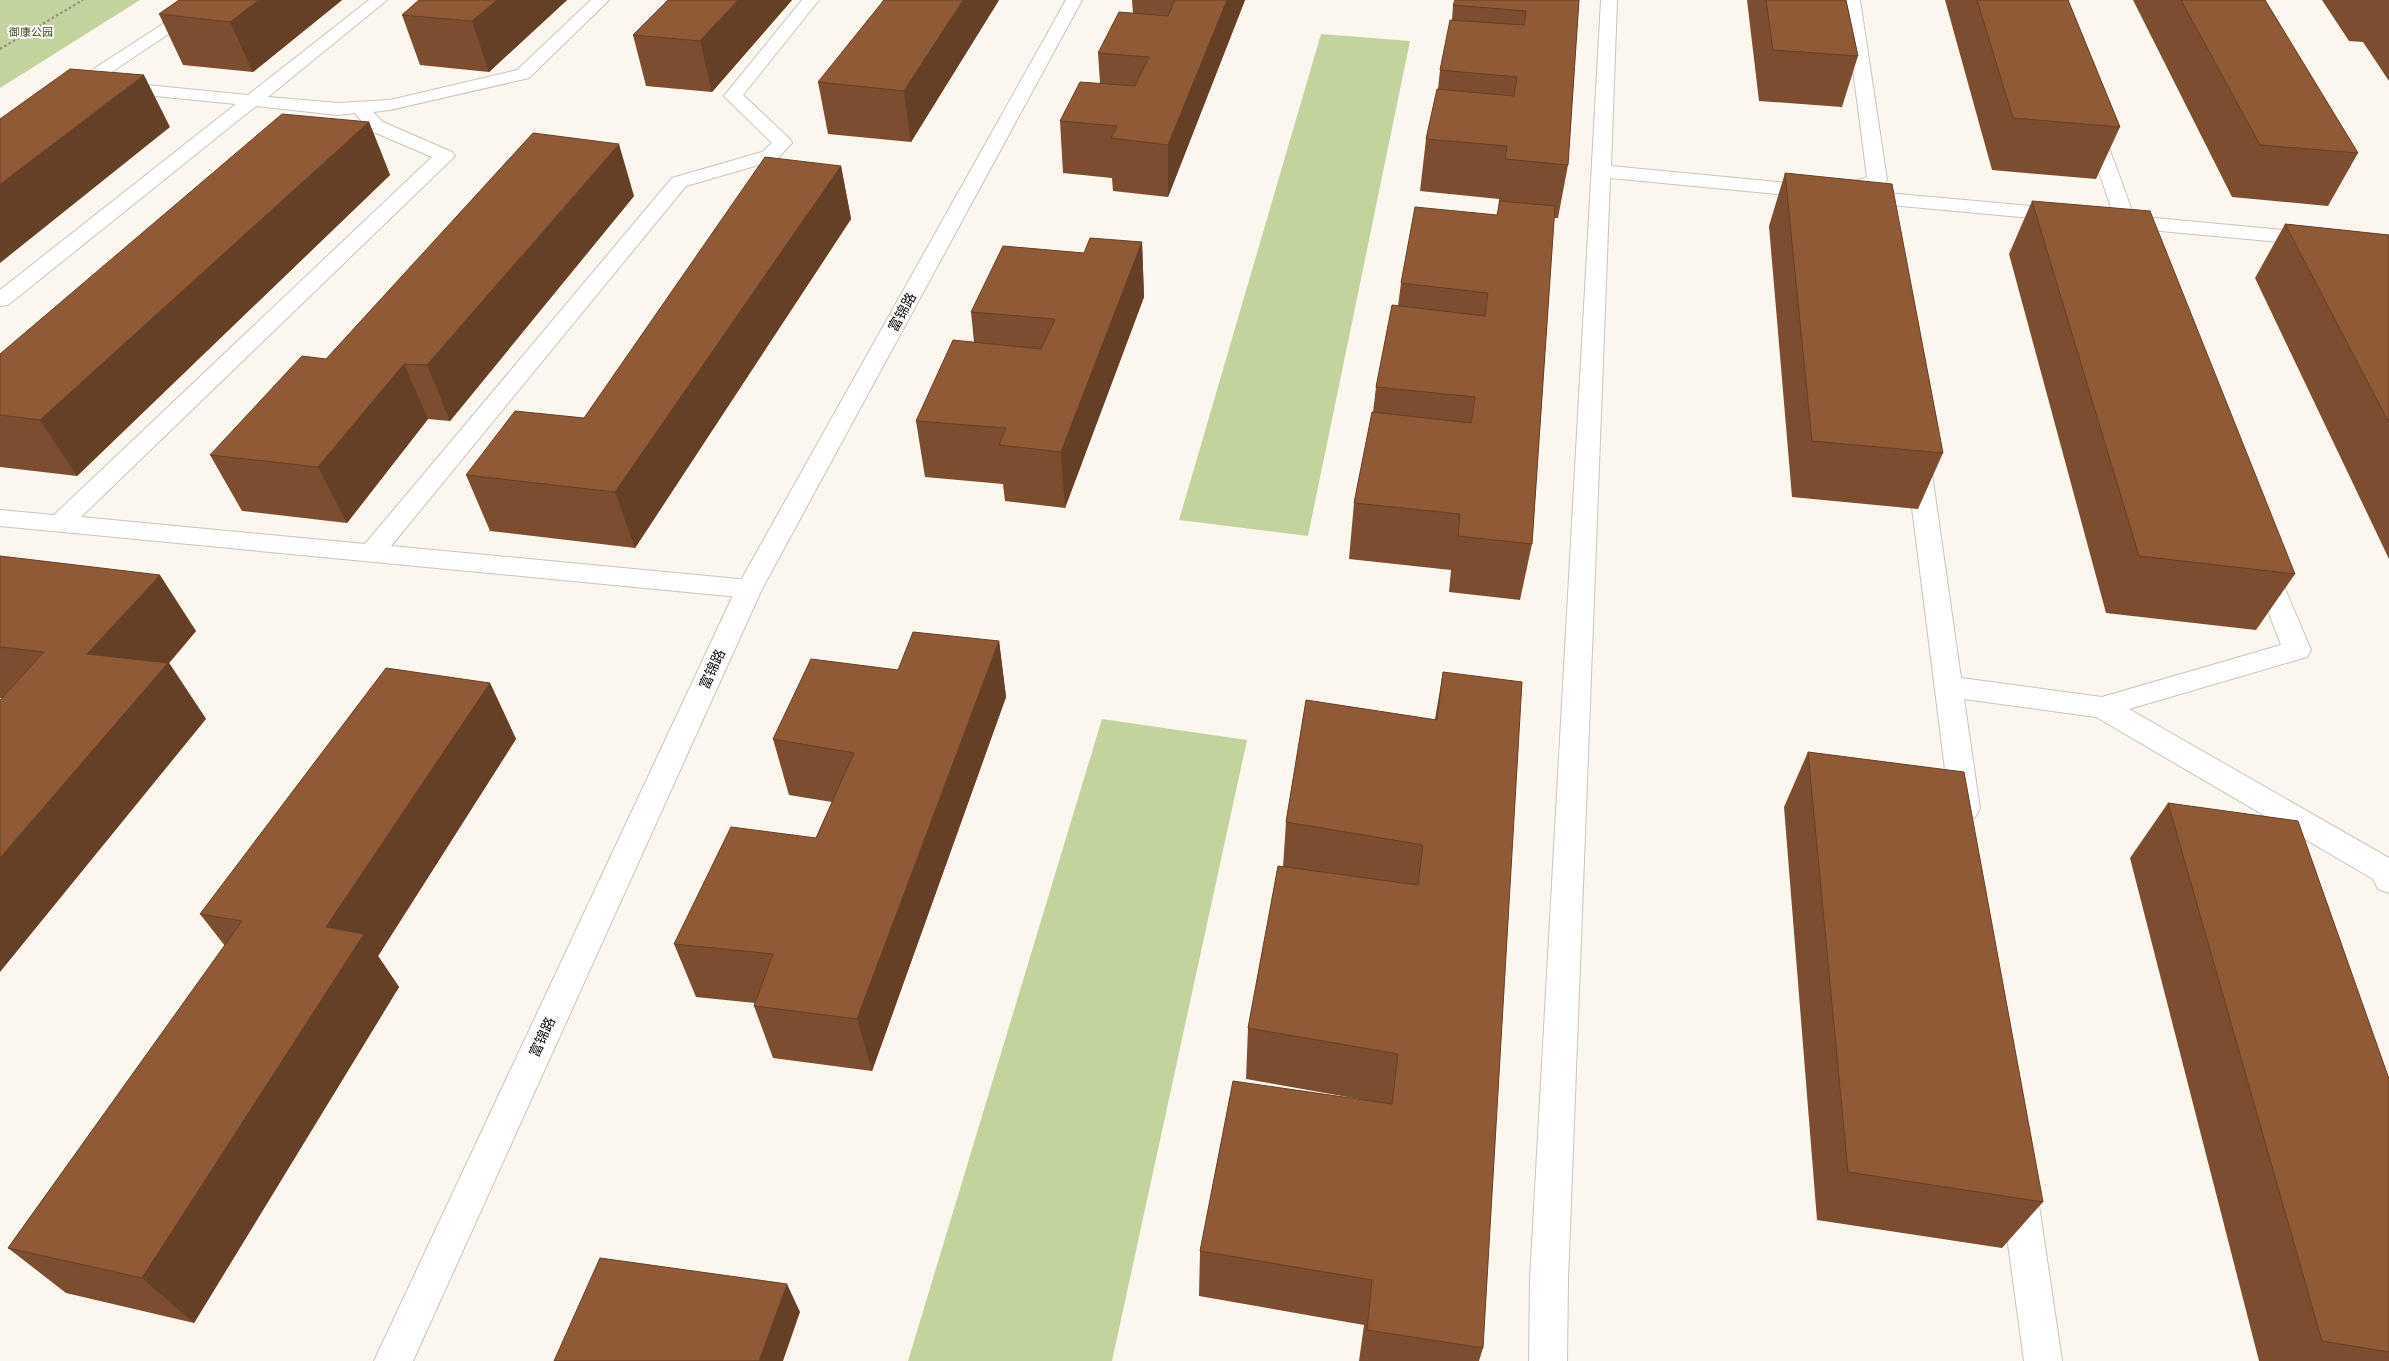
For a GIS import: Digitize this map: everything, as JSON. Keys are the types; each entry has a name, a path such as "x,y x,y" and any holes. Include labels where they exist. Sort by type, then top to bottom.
{"street":[{"path":"58,100 211,0"},
{"path":"0,300 254,101 379,0"},
{"path":"84,84 338,109 390,105 523,74 602,0"},
{"path":"372,553 679,182 769,156 783,143 733,96 811,0"},
{"name":"富锦路","path":"393,1361 749,589 1074,0"},
{"path":"1548,1361 1550,1270 1609,0"},
{"path":"1836,194 1877,180 1852,0"},
{"path":"60,523 445,156 376,126 359,107"},
{"path":"2087,111 2144,267"},
{"path":"1600,171 1836,194 1886,208 2092,218 2389,246"},
{"path":"2366,244 2380,268"},
{"path":"1916,442 1968,833"},
{"path":"0,518 749,589"},
{"path":"1948,687 2102,706 2297,650 2254,541"},
{"path":"2102,706 2386,871 2389,880"},
{"path":"2014,1156 2043,1361"}],"path":[{"path":"0,48 83,0"}],"green space":[{"name":"御康公园","path":"0,0 140,0 0,88"},
{"path":"1321,34 1410,41 1308,536 1179,520"},
{"path":"1102,719 1247,740 1112,1361 908,1361"}],"building":[{"path":"179,0 259,0 230,22 159,14"},
{"path":"419,0 497,0 472,21 402,15"},
{"path":"668,0 738,0 700,41 633,35"},
{"path":"884,0 963,0 904,91 818,82"},
{"path":"1175,0 1227,0 1168,145 1111,138 1117,126 1060,121 1080,82 1135,86 1149,57 1098,53 1119,12 1168,16"},
{"path":"1455,0 1579,0 1568,165 1505,159 1507,146 1426,139 1437,89 1514,96 1517,77 1440,70 1450,20 1524,25 1526,11 1453,5"},
{"path":"1766,0 1846,0 1858,56 1773,50"},
{"path":"1977,0 2068,0 2120,127 2013,118"},
{"path":"2181,0 2265,0 2358,153 2260,145"},
{"path":"70,69 144,75 0,184 0,119"},
{"path":"282,114 369,122 40,420 0,415 0,354"},
{"path":"533,133 619,144 427,365 404,364 318,467 210,455 302,356 326,359"},
{"path":"765,157 841,166 615,492 466,475 515,411 584,418"},
{"path":"1785,173 1892,184 1943,453 1812,441"},
{"path":"1500,201 1555,206 1532,544 1458,536 1460,514 1354,503 1372,412 1471,423 1475,397 1376,387 1392,305 1485,316 1488,293 1401,283 1415,207 1497,215"},
{"path":"2032,201 2150,211 2295,574 2139,556"},
{"path":"2285,224 2389,235 2389,423"},
{"path":"1090,238 1142,242 1061,452 999,445 1006,428 916,421 953,340 1041,349 1055,319 971,312 1003,246 1084,253"},
{"path":"0,556 160,575 87,654 168,663 0,858 0,700 44,652 0,647"},
{"path":"913,632 999,641 857,1019 754,1006 773,954 674,944 731,827 816,838 854,753 773,739 811,659 898,670"},
{"path":"386,668 490,683 326,927 364,934 142,1278 8,1248 242,921 200,914"},
{"path":"1443,672 1522,682 1483,1348 1367,1330 1372,1280 1200,1251 1233,1081 1392,1104 1398,1054 1248,1028 1278,866 1418,885 1423,845 1286,822 1306,700 1437,720"},
{"path":"1808,752 1964,772 2043,1202 1848,1172"},
{"path":"2168,803 2298,821 2389,1079 2389,1352 2322,1341"},
{"path":"600,1258 787,1284 759,1361 554,1361"}]}
